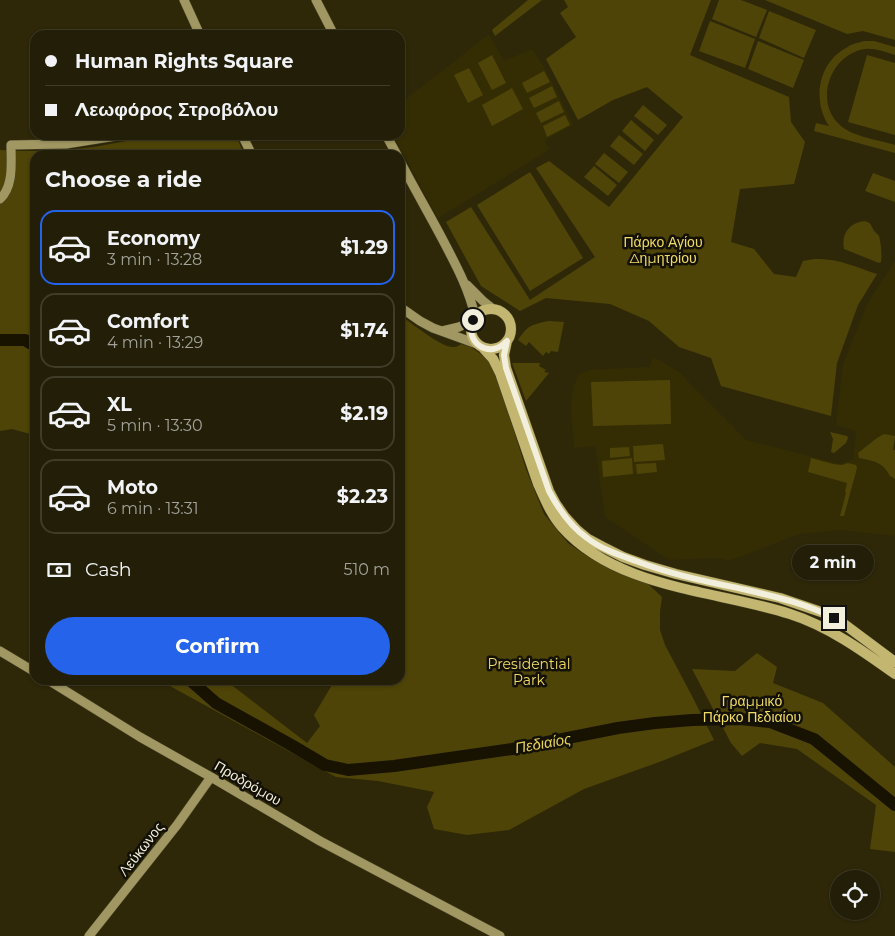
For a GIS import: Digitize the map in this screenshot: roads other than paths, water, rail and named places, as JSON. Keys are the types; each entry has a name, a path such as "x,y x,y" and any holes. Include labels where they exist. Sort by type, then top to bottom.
{"main road":[{"path":"184,0 198,30"},
{"path":"316,0 331,30"},
{"path":"0,199 4,196 10,181 11,145 66,144 91,140"},
{"path":"405,171 464,281 470,298 473,319 471,335 493,359 500,373 538,484 546,502 561,526 599,557 642,576 673,586 784,612 800,618 836,635 895,674"},
{"path":"464,281 483,301 493,309 502,312 509,320 511,331 507,341 504,362 549,491 565,517 576,529 603,548 645,565 780,598 824,613 844,624 895,662"},
{"path":"442,331 459,327 473,319 481,311 493,309"},
{"path":"405,310 426,325 490,349 498,348 507,341"},
{"path":"836,635 844,624"},
{"path":"0,651 30,669"},
{"name":"Προδρόμου","path":"56,685 320,841 500,936"},
{"name":"Λεύκωνος","path":"89,936 171,833 211,777"},
{"name":"Προδρόμου","path":"437,902 448,904 509,936"}],"waterway":[{"name":"Πεδιαίος","path":"0,340 25,340 30,343"},
{"name":"Πεδιαίος","path":"196,685 216,703 325,765 348,770 394,766 512,749 618,728 655,723 740,719 770,722 814,739 895,805"}],"park label":[{"name":"Πάρκο Αγίου Δημητρίου","path":"663,250"},
{"name":"Presidential Park","path":"529,672"},
{"name":"Γραμμικό Πάρκο Πεδιαίου","path":"752,710"}]}
